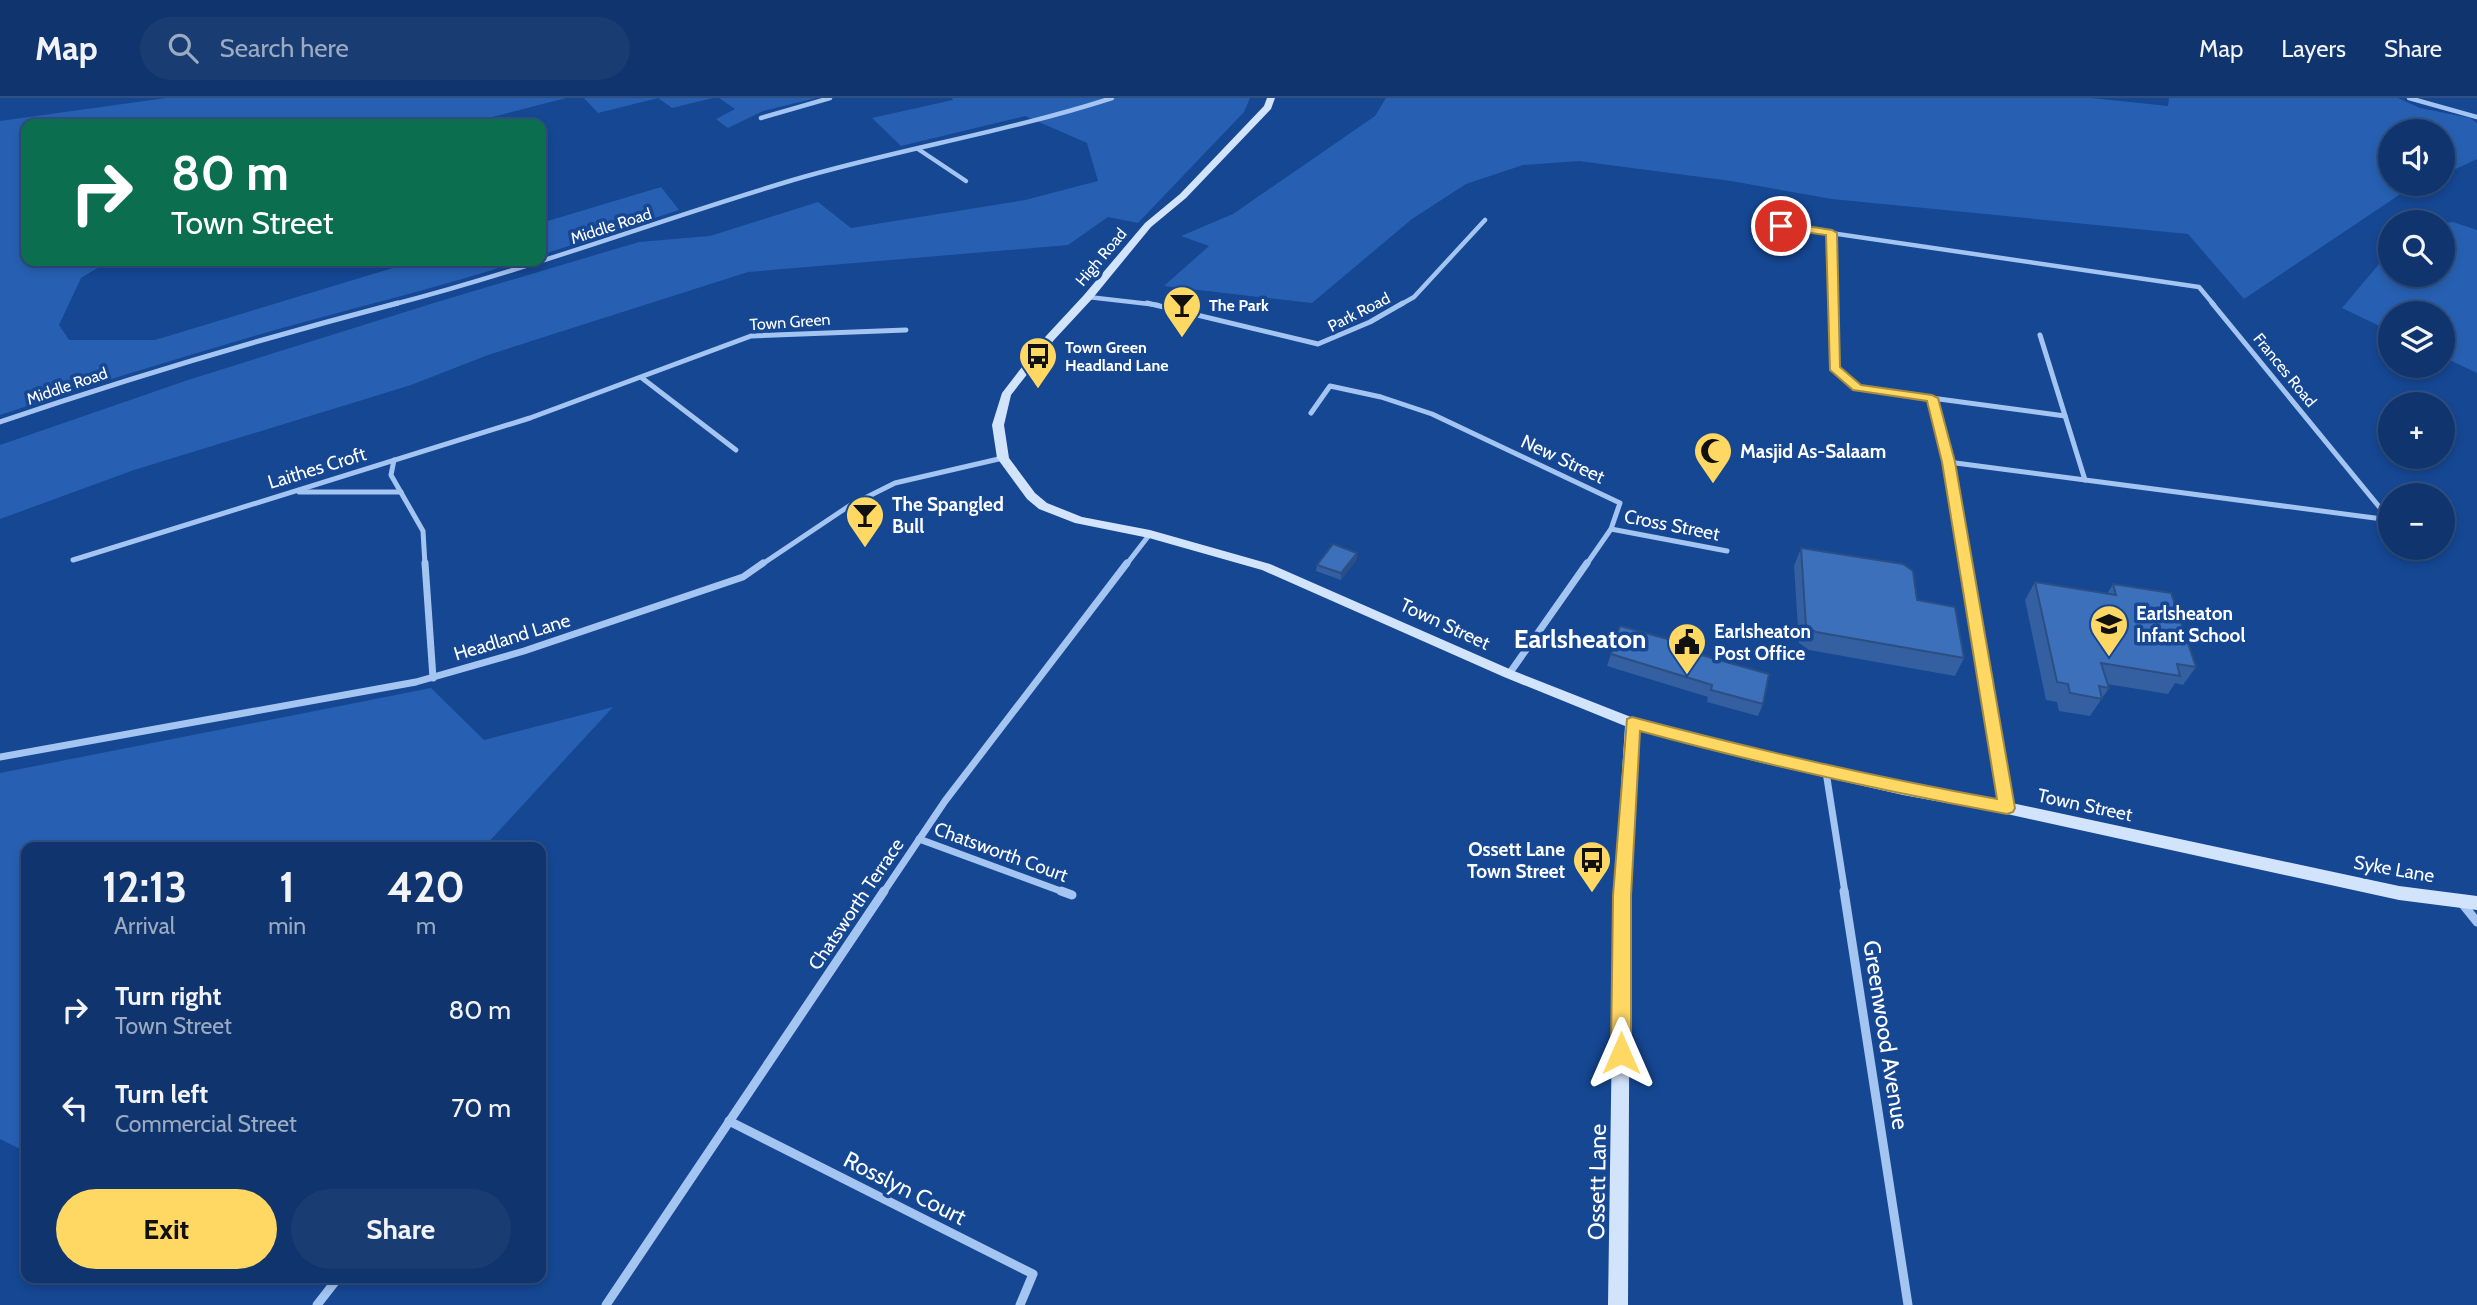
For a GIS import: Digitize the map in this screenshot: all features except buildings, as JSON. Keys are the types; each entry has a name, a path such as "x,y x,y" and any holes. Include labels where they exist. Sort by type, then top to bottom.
{"street":[{"path":"761,117 831,98"},
{"name":"Middle Road","path":"546,260 794,180 1053,117 1112,98"},
{"name":"High Road","path":"1003,458 998,425 1006,395 1049,338 1088,297 1148,225 1183,196 1268,107 1270,98"},
{"path":"2409,98 2477,117"},
{"path":"918,149 966,181"},
{"name":"Park Road","path":"1088,297 1153,304 1318,344 1370,322 1414,297 1485,220"},
{"name":"Frances Road","path":"1756,222 2199,287 2390,520 1948,462"},
{"path":"1832,233 1834,368 1857,388 2065,415"},
{"name":"Middle Road","path":"0,422 112,384 267,337 431,295 527,266"},
{"name":"Town Green","path":"394,460 530,418 751,336 906,330"},
{"path":"2040,335 2085,480"},
{"path":"642,378 736,450"},
{"name":"New Street","path":"1311,413 1330,386 1381,397 1432,414 1620,503 1611,529"},
{"path":"1932,398 1948,462 2007,808"},
{"name":"Town Street","path":"1003,458 1031,496 1043,506 1079,520 1150,534 1266,567 1509,674 1632,723 1826,772 2007,808 2304,873"},
{"name":"Headland Lane","path":"0,757 433,678 524,651 743,577 849,506 895,483 1003,458"},
{"name":"Laithes Croft","path":"73,559 394,460 391,475 423,531 433,678"},
{"path":"291,492 401,492"},
{"path":"1509,674 1611,529"},
{"name":"Cross Street","path":"1611,529 1727,551"},
{"name":"Chatsworth Terrace","path":"606,1305 945,801 1150,534"},
{"name":"Ossett Lane","path":"1618,1305 1622,896 1632,723"},
{"name":"Greenwood Avenue","path":"1826,772 1909,1305"},
{"name":"Chatsworth Court","path":"919,839 1072,895"},
{"name":"Syke Lane","path":"2304,873 2399,894 2469,902"},
{"path":"2469,902 2477,922"},
{"name":"Rosslyn Court","path":"729,1121 1033,1274 1020,1305"},
{"path":"317,1305 334,1283"}],"shaded area":[{"path":"166,98 566,98 484,119 21,119 21,266 101,266 81,278 59,325 69,340 155,340 399,266 505,266 206,350 0,415 0,121"},
{"path":"584,98 658,98 598,113"},
{"path":"658,98 713,98 672,108"},
{"path":"719,98 816,98 763,111 728,128 716,119 735,109"},
{"path":"952,98 1250,98 1244,112 1138,223 1108,217 1068,245 748,272 488,355 411,385 134,470 0,519 0,445 188,380 437,302 639,242 710,236 818,202 851,228 1025,200 1098,181 1087,143 1025,116 901,146 872,118 953,100"},
{"path":"1386,98 2091,98 2168,106 2169,98 2398,98 2420,108 2470,118 2477,123 2477,159 2455,169 2455,119 2378,119 2378,196 2398,196 2244,299 2188,234 1832,199 1731,181 1579,161 1523,165 1466,184 1412,219 1312,303 1164,286 1209,246 1181,236 1233,214 1375,116"},
{"path":"661,187 679,210 546,253 546,222"},
{"path":"2455,223 2477,230 2477,373 2455,363 2455,301 2378,301 2378,325 2342,308 2378,265 2378,287 2455,287"},
{"path":"431,688 484,740 613,707 489,842 21,842 21,1150 0,1139 0,773"}],"place":[{"name":"The Park","path":"1182,339"},
{"name":"Town Green Headland Lane","path":"1038,390"},
{"name":"Masjid As-Salaam","path":"1713,485"},
{"name":"The Spangled Bull","path":"865,549"},
{"name":"Earlsheaton Infant School","path":"2109,658"},
{"name":"Earlsheaton Post Office","path":"1687,676"},
{"name":"Ossett Lane Town Street","path":"1592,894"}],"district":[{"name":"Earlsheaton","path":"1580,639"}],"route":[{"path":"1621,1053 1622,896 1632,723 1754,756 1903,789 2007,808 1948,462 1932,398 1857,388 1834,368 1832,233 1781,226"}]}
